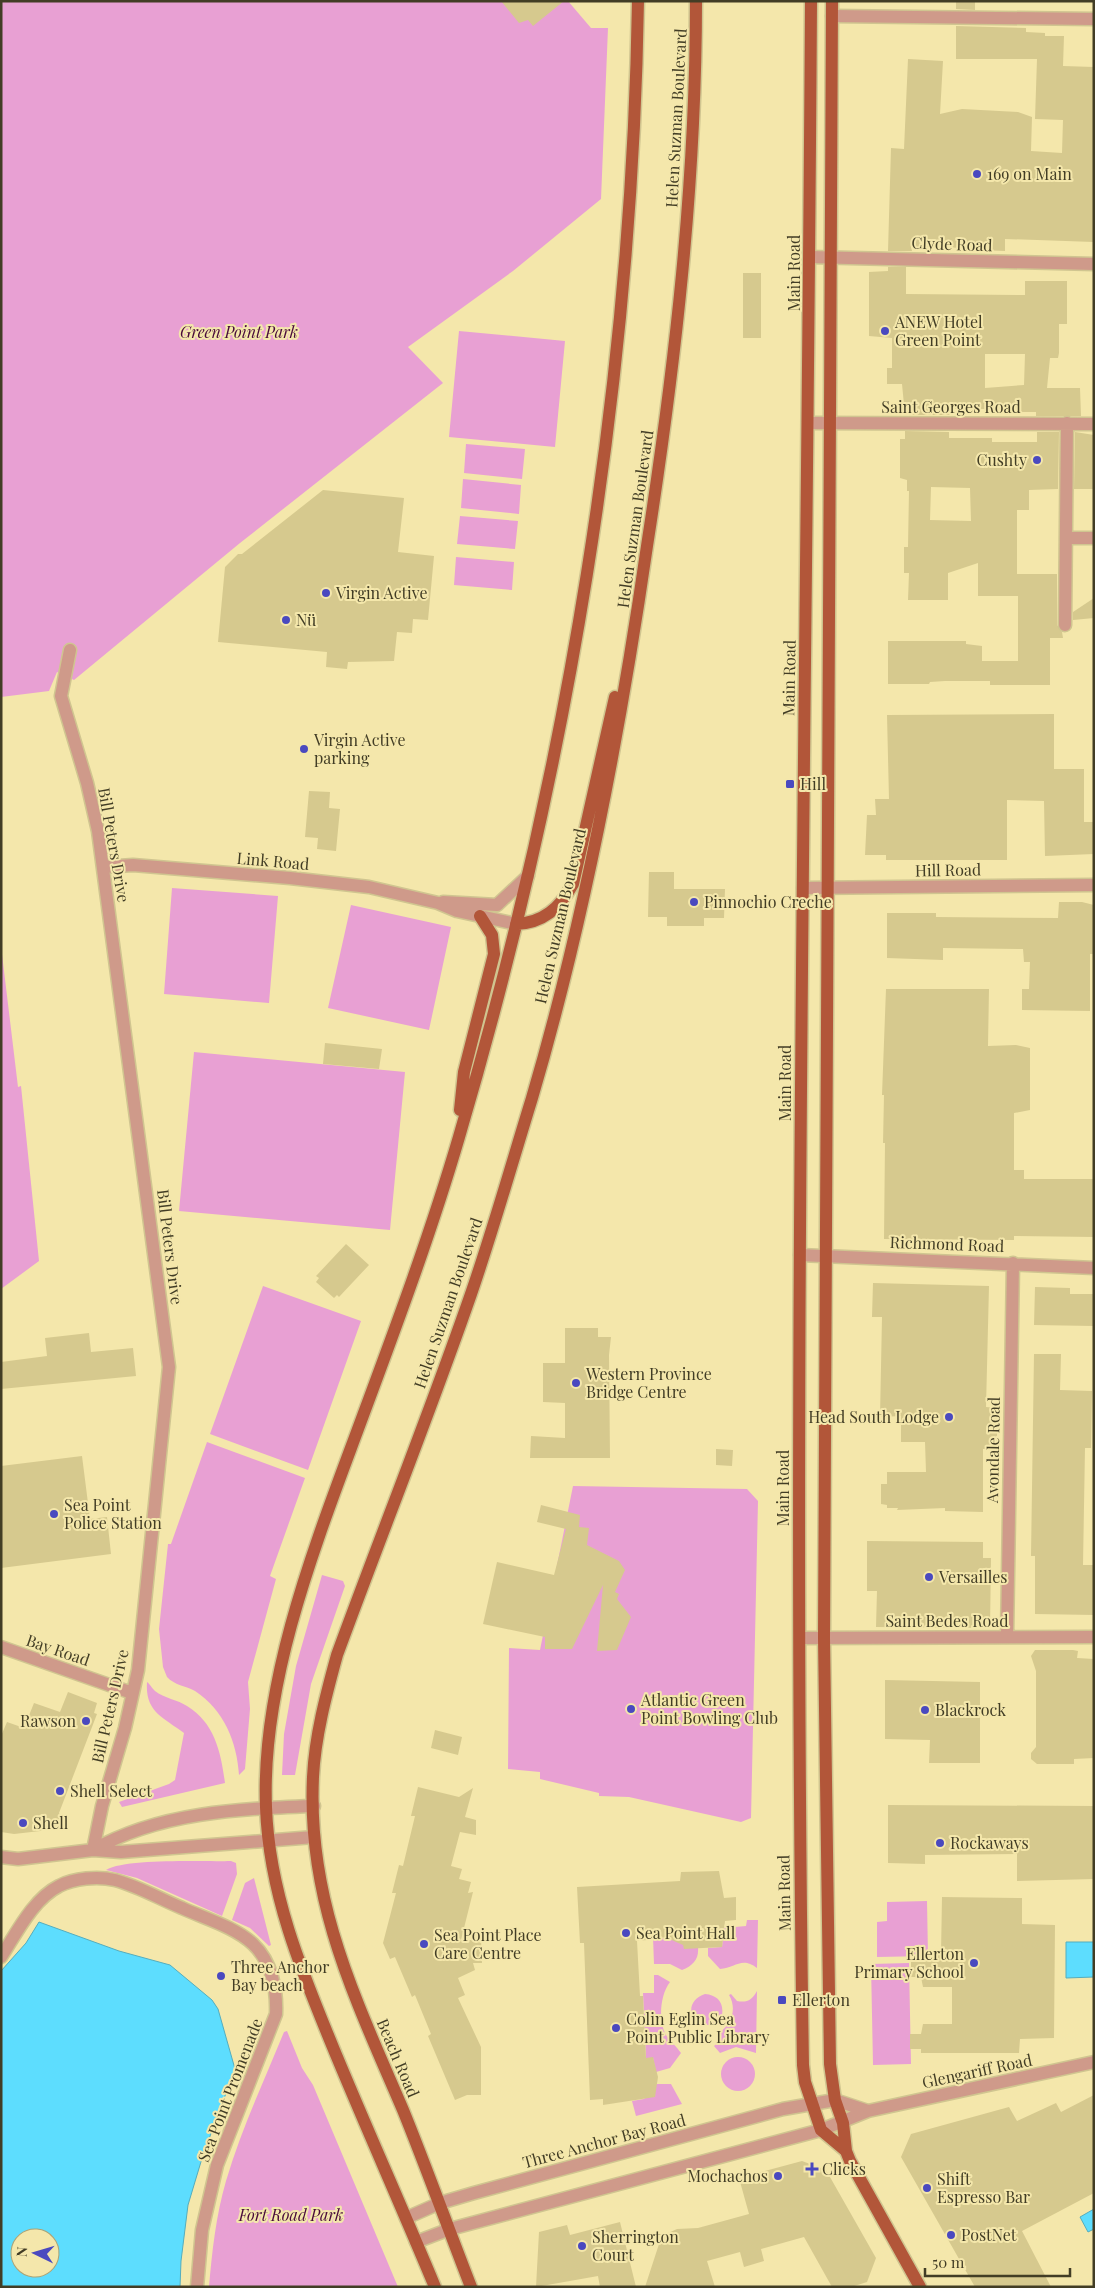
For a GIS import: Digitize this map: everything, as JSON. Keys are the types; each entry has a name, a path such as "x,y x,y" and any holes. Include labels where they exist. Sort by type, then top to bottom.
{"main road":[{"path":"435,2287 302,1972 282,1910 268,1841 266,1808 268,1745 274,1702 310,1559 412,1284 459,1135 528,876 582,597 611,402 630,175 638,1"},
{"name":"Helen Suzman Boulevard","path":"314,1806 313,1778 318,1735 338,1655 472,1291 533,1095 563,981 594,846 635,630 667,415 687,227 696,57 696,1"},
{"name":"Main Road","path":"812,1 809,423 802,888 800,1850 803,2065 805,2082 821,2130"},
{"path":"832,1 824,1638 830,2064 836,2100 843,2123 846,2151"},
{"path":"516,924 539,921 562,902 573,884 611,715 635,630"},
{"path":"459,1135 464,1072 494,954 492,935 480,916"},
{"name":"Beach Road","path":"314,1806 314,1837 328,1917 343,1969 440,2203 471,2287"},
{"path":"821,2130 846,2151 920,2287"}],"street":[{"path":"832,16 1094,19"},
{"name":"Clyde Road","path":"810,257 1094,264"},
{"name":"Saint Georges Road","path":"809,423 1094,424"},
{"path":"1065,625 1067,424"},
{"path":"1066,538 1094,538"},
{"name":"Bill Peters Drive","path":"70,650 61,696 94,807 104,867 169,1367 138,1670 125,1728 102,1806 93,1850"},
{"name":"Link Road","path":"104,867 132,865 290,878 369,888 438,903 497,905 528,876"},
{"name":"Hill Road","path":"802,888 1094,884"},
{"name":"Link Road","path":"438,903 457,911 516,924"},
{"name":"Richmond Road","path":"800,1255 1094,1268"},
{"name":"Avondale Road","path":"1006,1637 1012,1263"},
{"name":"Saint Bedes Road","path":"800,1638 1094,1637"},
{"name":"Bay Road","path":"1,1647 132,1693"},
{"path":"93,1850 120,1835 179,1818 266,1808 314,1806"},
{"path":"1,1857 26,1858 93,1850 121,1852 314,1837"},
{"name":"Sea Point Promenade","path":"1,1957 43,1899 58,1886 77,1880 113,1880 223,1926 253,1944 261,1955 274,1978 277,1993 276,2014 217,2166 202,2230 197,2287"},
{"name":"Glengariff Road","path":"821,2130 843,2123 868,2111 1094,2062"},
{"path":"836,2100 868,2111"},
{"name":"Three Anchor Bay Road","path":"406,2218 440,2203 812,2102 836,2100"},
{"path":"416,2242 450,2229 821,2130"}],"green space":[{"name":"Green Point Park","path":"1,1 568,1 591,28 608,28 601,199 513,271 408,347 443,383 240,543 74,680 57,672 49,691 1,697"},
{"path":"459,331 565,341 555,447 449,437"},
{"path":"466,444 525,449 522,479 464,473"},
{"path":"463,479 521,485 519,514 461,508"},
{"path":"460,516 518,521 515,549 457,544"},
{"path":"456,557 514,562 512,590 454,585"},
{"path":"172,888 278,896 269,1003 164,994"},
{"path":"351,905 451,927 429,1030 328,1008"},
{"path":"1,946 18,1087 21,1086 39,1261 1,1289"},
{"path":"194,1052 405,1072 390,1230 179,1211"},
{"path":"263,1286 361,1321 308,1470 210,1434"},
{"path":"207,1442 305,1478 270,1576 276,1579 248,1682 250,1709 245,1769 239,1775 232,1739 221,1717 195,1691 177,1684 167,1677 163,1667 159,1629 168,1544 171,1544"},
{"name":"Atlantic Green Point Bowling Club","path":"573,1486 747,1489 758,1501 751,1818 741,1822 629,1797 599,1796 599,1793 540,1779 540,1772 508,1769 509,1648 540,1650"},
{"path":"322,1575 343,1581 345,1586 311,1684 295,1775 282,1775 284,1734 296,1666"},
{"path":"147,1682 155,1691 187,1706 204,1721 219,1750 225,1783 122,1807 119,1802 169,1784 175,1780 184,1733 163,1718 152,1707 147,1692"},
{"path":"231,1861 236,1863 237,1874 222,1916 137,1878 106,1870 116,1866 147,1862"},
{"path":"254,1878 271,1945 269,1946 250,1928 232,1920 245,1883"},
{"path":"927,1901 928,1956 877,1957 877,1922 887,1921 887,1902"},
{"path":"747,1920 758,1920 757,1968 743,1963 720,1969 708,1956 708,1948 722,1947 724,1928 746,1926"},
{"path":"653,1937 658,1940 665,1937 698,1948 696,1959 682,1970 670,1964 654,1964"},
{"path":"909,1963 911,2064 873,2065 871,1964"},
{"path":"654,1975 658,1975 670,1982 662,2001 662,2023 666,2035 681,2053 670,2068 656,2072 653,2058 646,2058 643,1993 654,1993"},
{"path":"757,1991 756,2053 736,2047 720,2053 714,2046 720,2040 720,2032 728,2025 732,2015 733,2005 729,1995 731,1994 737,2001 744,2002 751,1999"},
{"path":"705,1994 717,1998 721,2003 722,2015 713,2025 701,2025 691,2013 693,2004 700,1996"},
{"name":"Fort Road Park","path":"287,2031 302,2068 313,2085 398,2287 209,2287 217,2220 226,2181 253,2106 284,2032"},
{"path":"738,2057 750,2062 755,2074 750,2086 738,2091 726,2086 721,2074 726,2062"},
{"path":"657,2084 671,2084 682,2104 636,2116 632,2101 644,2099"}],"water":[{"path":"39,1922 119,1951 170,1965 212,2000 218,2009 235,2069 203,2155 188,2205 181,2261 180,2287 1,2287 1,1971 26,1943"},
{"path":"1066,1942 1094,1942 1094,1977 1066,1978"},
{"path":"1094,2209 1094,2229 1088,2232 1080,2217"}],"building":[{"path":"501,1 564,1 533,26 528,20 519,23"},
{"path":"956,1 975,1 975,10 956,9"},
{"path":"956,26 1026,28 1026,32 1045,33 1045,36 1064,36 1063,66 1094,67 1094,242 1005,239 1005,251 979,250 979,248 911,247 912,251 888,251 891,148 904,149 908,59 943,61 940,114 962,109 1018,112 1032,117 1031,151 1062,153 1063,120 1035,119 1037,59 956,59"},
{"path":"888,267 906,267 906,294 1025,295 1025,281 1067,281 1067,324 1059,324 1059,353 1058,358 1050,358 1047,388 1080,388 1081,416 1036,416 1036,412 1012,412 1012,409 951,409 951,415 905,415 902,384 887,384 887,368 892,368 892,338 869,336 869,272 888,271","holes":["985,354 1025,354 1024,385 985,388"]},
{"path":"743,273 761,273 761,338 743,338"},
{"path":"905,431 949,432 949,438 992,438 992,442 1037,442 1037,432 1059,432 1058,489 1029,490 1029,510 1017,510 1017,574 1057,574 1057,625 1062,632 1063,638 1050,638 1050,685 990,685 990,681 888,684 888,641 966,641 966,644 982,646 982,661 1018,661 1018,596 978,596 978,563 948,573 948,600 908,600 909,573 904,573 904,547 908,547 909,491 907,491 907,480 900,478 900,439 905,439","holes":["931,487 970,488 971,521 930,520"]},
{"path":"1075,432 1094,435 1094,489 1074,489"},
{"name":"Virgin Active","path":"323,490 404,498 398,552 434,556 428,620 413,619 412,633 397,632 394,661 348,662 347,669 326,667 327,652 218,642 225,567 238,554 242,554"},
{"path":"1094,598 1094,618 1073,620 1073,612"},
{"path":"1054,714 1054,769 1084,769 1084,822 1094,822 1094,854 1045,856 1044,801 1007,800 1007,860 886,860 886,855 865,855 867,815 876,815 875,799 889,799 887,715"},
{"path":"309,791 330,792 329,808 340,809 336,851 317,849 318,838 305,837"},
{"path":"649,872 674,872 674,889 725,889 724,918 704,918 704,926 667,926 667,917 648,917"},
{"path":"1059,902 1082,902 1094,905 1094,954 1090,954 1090,1011 1022,1010 1022,989 1029,989 1030,962 1024,962 1023,949 943,948 943,960 887,958 887,913 936,913 936,917 1058,918"},
{"path":"886,989 989,989 988,1046 1016,1045 1030,1048 1030,1110 1014,1113 1014,1170 1024,1170 1024,1179 1094,1179 1094,1237 1014,1236 1014,1240 884,1239 885,1143 883,1143 884,1095 882,1095"},
{"path":"325,1043 382,1049 379,1069 323,1064"},
{"path":"346,1244 369,1265 339,1297 337,1295 334,1298 316,1282 319,1278 316,1276"},
{"path":"873,1283 989,1286 986,1407 997,1408 997,1448 983,1449 983,1512 945,1511 945,1508 897,1510 898,1508 887,1508 887,1505 881,1504 881,1484 887,1484 887,1472 926,1472 925,1442 901,1442 901,1416 880,1417 882,1317 872,1317"},
{"path":"1035,1287 1070,1288 1070,1294 1094,1294 1094,1326 1034,1325"},
{"name":"Western Province Bridge Centre","path":"565,1328 598,1328 598,1337 611,1337 609,1355 610,1458 530,1458 531,1436 565,1438 565,1403 543,1402 543,1363 565,1363"},
{"path":"89,1333 91,1352 133,1348 136,1376 1,1389 1,1362 47,1356 45,1338"},
{"path":"1034,1354 1061,1354 1060,1390 1092,1391 1091,1448 1085,1448 1083,1565 1094,1565 1094,1615 1035,1614 1035,1556 1031,1556"},
{"path":"716,1449 733,1450 732,1466 716,1465"},
{"name":"Sea Point Police Station","path":"82,1456 90,1519 107,1517 111,1554 1,1568 1,1466"},
{"path":"541,1505 580,1515 579,1527 589,1528 587,1545 619,1561 625,1570 615,1592 619,1594 617,1599 631,1617 617,1650 597,1651 603,1585 572,1649 545,1649 545,1637 483,1624 497,1562 554,1575 566,1529 537,1522"},
{"name":"Versailles","path":"867,1541 983,1542 983,1558 991,1558 990,1628 876,1627 877,1591 867,1591"},
{"path":"1035,1650 1073,1650 1078,1651 1077,1658 1094,1659 1094,1758 1074,1759 1074,1764 1037,1764 1031,1759 1031,1753 1036,1747 1036,1671 1031,1656"},
{"name":"Blackrock","path":"885,1680 980,1682 980,1763 929,1763 930,1740 885,1739"},
{"path":"68,1692 97,1703 94,1713 97,1714 59,1813 63,1823 49,1830 14,1834 1,1832 1,1736 7,1722 24,1728 34,1703 60,1712"},
{"path":"435,1730 462,1737 458,1755 431,1748"},
{"name":"Sea Point Place Care Centre","path":"418,1787 459,1797 473,1788 465,1817 476,1820 476,1835 460,1832 451,1866 462,1869 459,1879 471,1882 468,1893 473,1892 461,1940 481,1940 482,1963 473,1963 475,1970 458,1978 465,1995 458,1998 481,2047 481,2095 467,2095 455,2100 428,2036 431,2034 415,1995 412,1997 395,1957 390,1959 383,1943 396,1893 392,1893 399,1865 403,1866 415,1816 411,1816"},
{"name":"Rockaways","path":"888,1805 1094,1806 1094,1879 1017,1881 1017,1854 925,1855 925,1864 888,1863"},
{"name":"Sea Point Hall","path":"719,1871 724,1898 736,1897 736,1920 725,1921 722,1947 684,1949 683,1945 667,1938 637,1941 640,1996 643,1996 646,2058 653,2057 658,2077 655,2097 603,2105 603,2099 590,2100 584,1943 580,1943 577,1887 680,1881 681,1872"},
{"path":"942,1897 1022,1898 1022,1924 1055,1925 1054,2038 1020,2039 1019,2053 921,2053 921,2049 910,2049 910,2034 921,2034 923,2024 952,2024 952,1987 923,1987 921,1977 911,1977 911,1961 921,1961 921,1957 941,1954"},
{"path":"1094,2095 1094,2193 1022,2231 1051,2287 975,2287 901,2157 911,2134 1009,2107 1017,2121 1056,2103 1061,2112"},
{"path":"802,2161 826,2170 876,2258 867,2282 851,2287 832,2287 804,2237 761,2249 764,2261 744,2267 740,2252 707,2261 715,2287 645,2287 660,2241 666,2234 677,2229 698,2228 749,2214 739,2178"},
{"name":"Sherrington Court","path":"620,2222 636,2287 600,2287 598,2276 536,2287 539,2232 567,2225 570,2235"}],"place":[{"name":"169 on Main","path":"977,174"},
{"name":"ANEW Hotel Green Point","path":"885,331"},
{"name":"Cushty","path":"1037,460"},
{"name":"Virgin Active","path":"326,593"},
{"name":"Nü","path":"286,620"},
{"name":"Virgin Active parking","path":"304,749"},
{"name":"Hill","path":"790,784"},
{"name":"Pinnochio Creche","path":"694,902"},
{"name":"Western Province Bridge Centre","path":"576,1383"},
{"name":"Head South Lodge","path":"949,1417"},
{"name":"Sea Point Police Station","path":"54,1514"},
{"name":"Versailles","path":"929,1577"},
{"name":"Atlantic Green Point Bowling Club","path":"631,1709"},
{"name":"Blackrock","path":"925,1710"},
{"name":"Rawson","path":"86,1721"},
{"name":"Shell Select","path":"60,1791"},
{"name":"Shell","path":"23,1823"},
{"name":"Rockaways","path":"940,1843"},
{"name":"Sea Point Hall","path":"626,1933"},
{"name":"Sea Point Place Care Centre","path":"424,1944"},
{"name":"Ellerton Primary School","path":"974,1963"},
{"name":"Three Anchor Bay beach","path":"221,1976"},
{"name":"Ellerton","path":"782,2000"},
{"name":"Colin Eglin Sea Point Public Library","path":"616,2028"},
{"name":"Clicks","path":"812,2169"},
{"name":"Mochachos","path":"778,2176"},
{"name":"Shift Espresso Bar","path":"927,2188"},
{"name":"PostNet","path":"951,2235"},
{"name":"Sherrington Court","path":"582,2246"}]}
